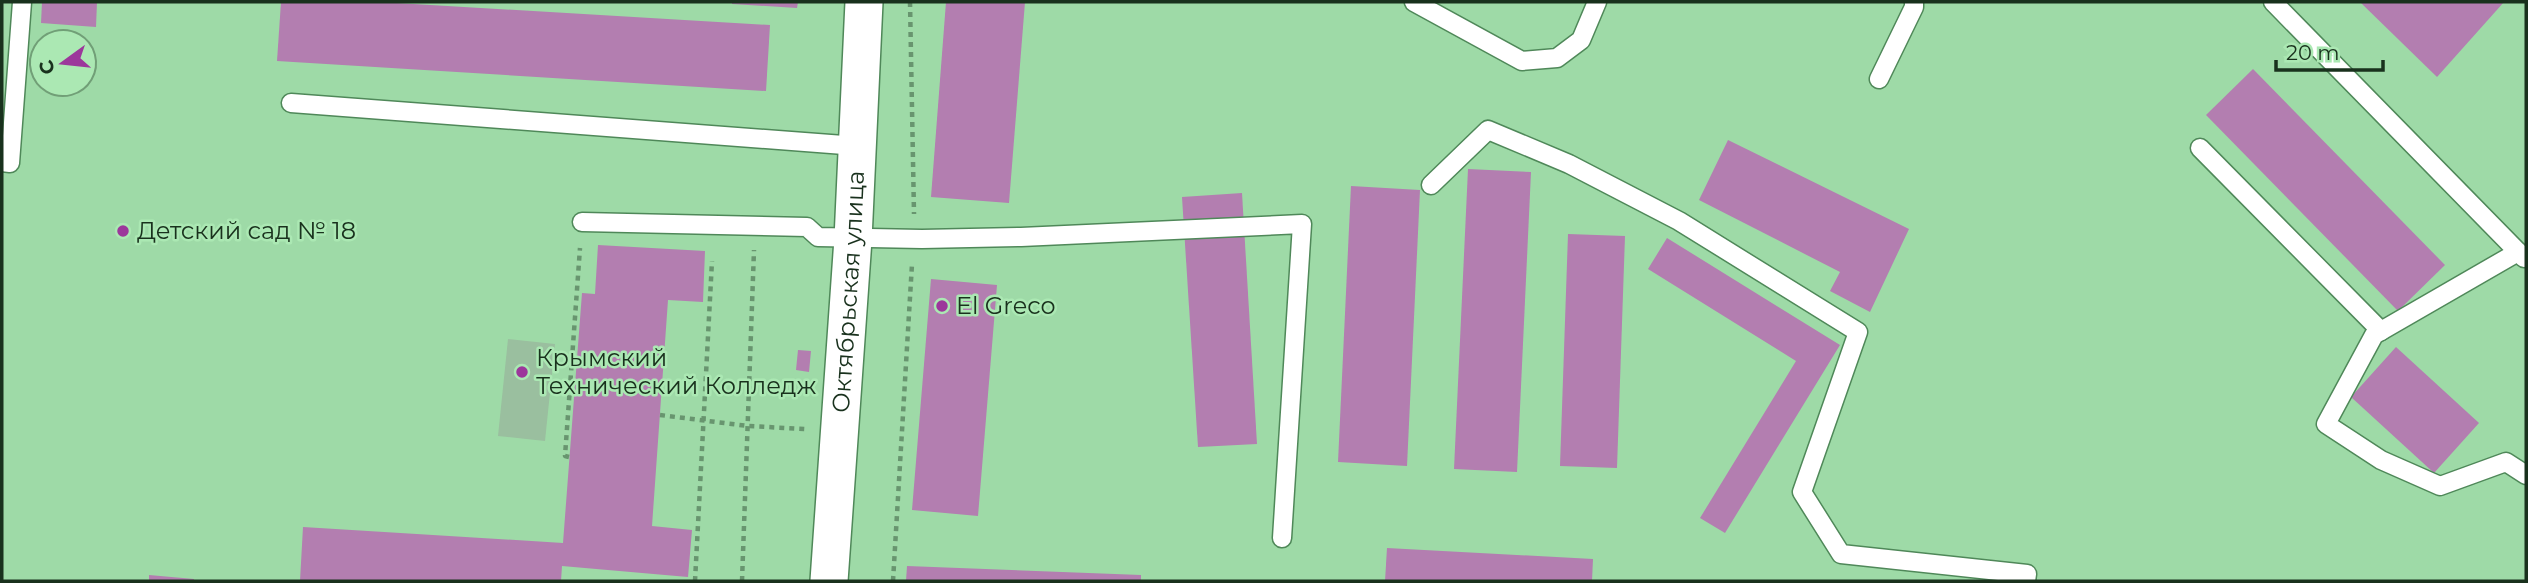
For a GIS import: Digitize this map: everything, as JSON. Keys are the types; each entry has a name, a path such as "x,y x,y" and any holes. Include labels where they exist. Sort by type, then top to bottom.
{"street":[{"name":"Октябрьская улица","path":"829,581 853,239 864,2"}],"lane":[{"path":"2,162 10,163 22,2"},
{"path":"1415,2 1522,61 1557,58 1581,40 1597,2"},
{"path":"1879,79 1914,2"},
{"path":"2273,2 2522,257 2374,335 2326,424 2381,460 2440,486 2506,462 2526,475"},
{"path":"291,103 857,146"},
{"path":"1431,185 1488,130 1569,164 1679,221 1858,332 1802,492 1841,554 2027,574 2026,581"},
{"path":"2200,148 2381,331"},
{"path":"582,222 807,227 818,237 853,239 1021,237 1302,224 1282,538"}],"path":[{"path":"893,581 914,239 910,2"},
{"path":"569,457 565,456 575,358 582,222"},
{"path":"742,581 754,227"},
{"path":"695,581 712,261"},
{"path":"660,415 705,422 810,430"}],"green space":[{"path":"508,339 555,344 545,441 498,436"}],"building":[{"path":"42,2 97,2 96,27 41,23"},
{"path":"281,2 380,2 770,25 766,91 277,61"},
{"path":"732,2 798,2 797,8"},
{"path":"946,2 1025,2 1009,203 931,197"},
{"path":"2360,2 2504,2 2437,77"},
{"path":"2253,69 2445,265 2398,311 2206,115"},
{"path":"1728,140 1909,229 1870,312 1830,291 1840,272 1699,200"},
{"path":"1468,169 1531,172 1517,472 1454,469"},
{"path":"1351,186 1420,190 1407,466 1338,462"},
{"path":"1242,193 1257,444 1198,447 1182,197"},
{"path":"1568,234 1625,236 1617,468 1560,466"},
{"path":"1667,238 1840,345 1725,533 1700,518 1796,361 1648,269"},
{"path":"598,245 705,251 703,302 668,300 652,526 692,530 688,577 562,566 561,581 300,581 303,527 563,543 582,293 595,294"},
{"path":"931,279 997,285 978,516 912,510"},
{"path":"2396,347 2479,423 2434,473 2351,397"},
{"path":"798,350 811,351 809,372 796,370"},
{"path":"1387,548 1593,559 1592,581 1385,581"},
{"path":"907,566 1141,575 1141,581 906,581"},
{"path":"149,575 194,579 194,581 149,581"}],"place":[{"name":"Детский сад № 18","path":"123,231"},
{"name":"El Greco","path":"942,306"},
{"name":"Крымский Технический Колледж","path":"522,372"}]}
